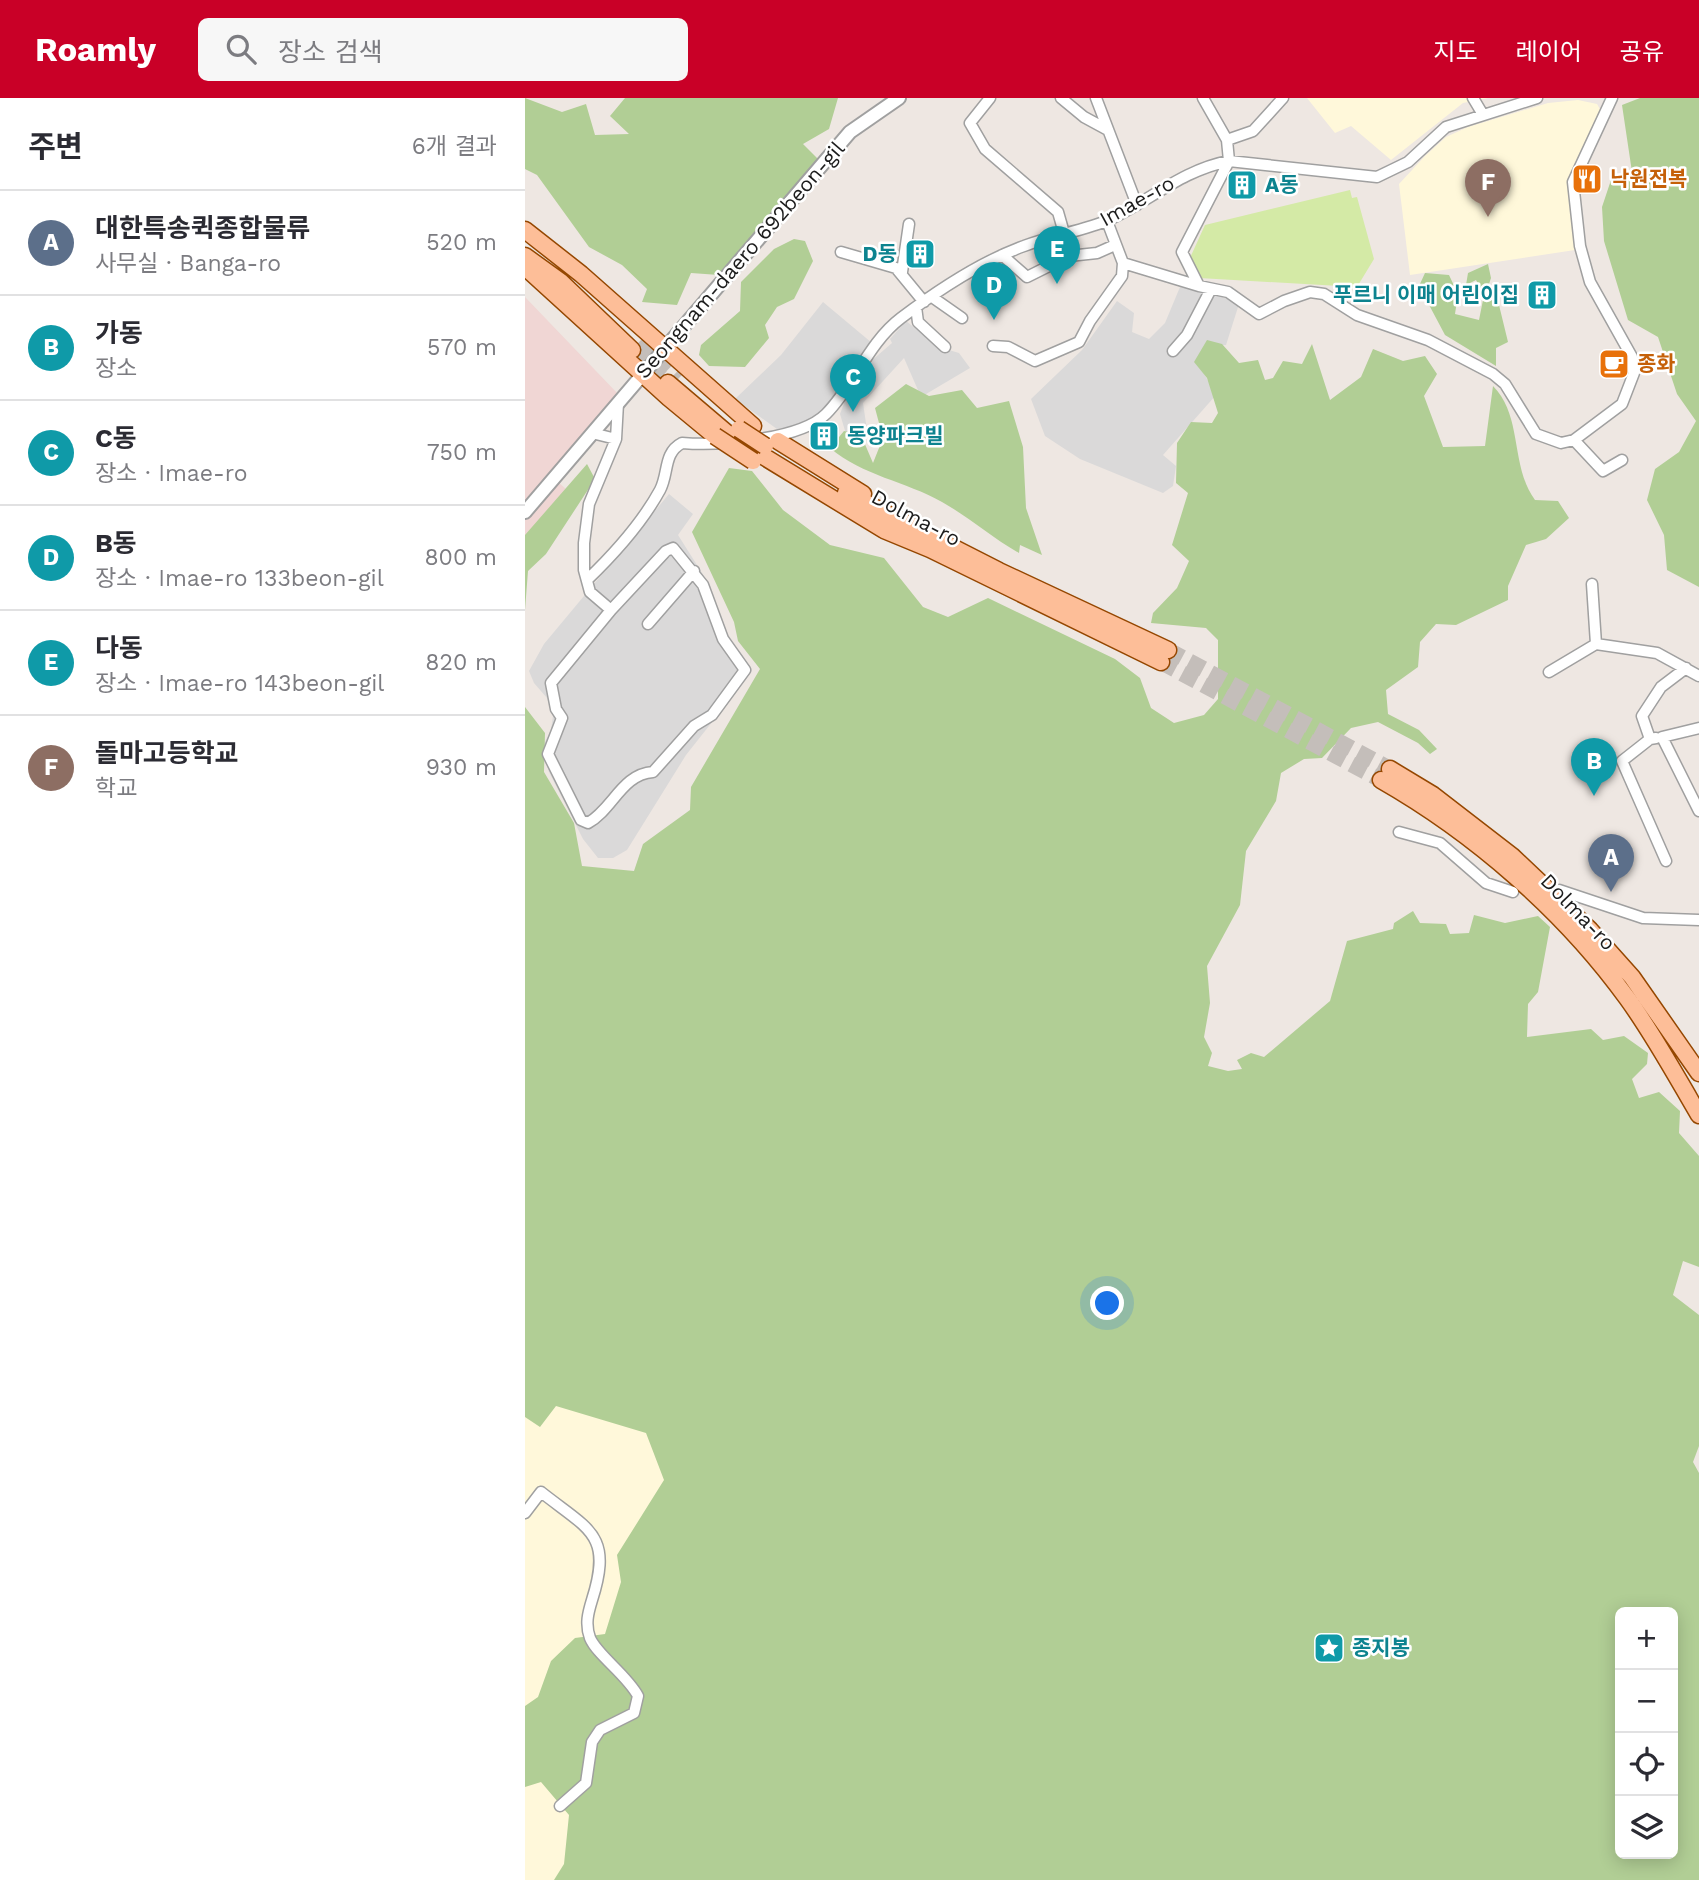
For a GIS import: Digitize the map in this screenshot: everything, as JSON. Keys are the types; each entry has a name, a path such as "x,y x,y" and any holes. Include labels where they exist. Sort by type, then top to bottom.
{"main road":[{"path":"525,230 581,274 663,349 734,431"},
{"path":"525,242 570,276 636,345 561,282 525,256"},
{"path":"525,267 550,287 642,374 762,450"},
{"name":"Dolma-ro","path":"674,380 734,431 762,450 884,530 1164,656 762,450"},
{"name":"Dolma-ro","path":"1699,1073 1632,977 1590,930 1512,856 1433,795 1386,774 1407,795 1491,858 1537,897 1576,937 1627,998 1699,1115"}],"street":[{"name":"Seongnam-daero 692beon-gil","path":"525,512 850,132 899,98"},
{"path":"990,98 970,124 985,149 1058,212 1064,233"},
{"path":"1061,98 1084,117 1108,130"},
{"path":"1096,98 1137,205"},
{"path":"1199,286 1182,252 1229,161 1227,140 1203,98"},
{"path":"1227,140 1253,131 1283,98"},
{"path":"1473,98 1482,113"},
{"name":"Imae-ro","path":"587,580 642,519 660,489 667,472 668,457 682,443 752,439 810,426 827,414 863,362 896,322 968,272 1002,256 1107,220 1194,170 1229,161 1377,177 1408,162 1446,127 1482,113 1537,98"},
{"path":"1123,263 1228,292 1259,314 1310,292 1324,294 1357,315 1428,340 1493,374 1505,384 1536,434 1561,443 1574,440 1622,404 1634,373 1632,357 1590,282 1580,246 1573,182 1612,98"},
{"path":"993,346 1008,347 1035,360 1079,342 1090,321 1122,276 1123,263 1107,220"},
{"path":"902,272 909,224"},
{"path":"1002,256 1027,277 1069,256 1087,256 1115,245"},
{"path":"841,252 902,272 924,302 962,318"},
{"path":"1173,351 1187,335 1211,289"},
{"path":"924,302 918,322 945,347"},
{"path":"611,610 590,592 584,543 589,504 616,439 618,403"},
{"path":"592,433 616,439"},
{"path":"1574,440 1603,471 1622,460"},
{"path":"673,548 694,571 709,595 723,639 745,670 712,715 694,726 653,772 642,773 631,779 600,814 588,823 581,820 548,754 549,745 562,718 556,709 551,682 611,610 666,551 673,548"},
{"path":"648,624 694,571"},
{"path":"1592,584 1596,644"},
{"path":"1549,672 1596,644 1657,653 1699,676"},
{"path":"1650,739 1642,716 1661,687 1686,668"},
{"path":"1665,861 1622,761 1650,739 1699,728"},
{"path":"1662,737 1699,811"},
{"path":"1399,832 1440,843 1486,883 1511,890"},
{"path":"1562,892 1611,910 1643,918 1699,920"},
{"path":"525,1513 541,1492 594,1536 602,1567 587,1616 591,1640 628,1680 638,1696 634,1713 600,1730 592,1742 586,1783 560,1806"}],"shaded area":[{"path":"1307,98 1488,98 1463,103 1391,160 1351,126 1335,133"},
{"path":"1578,100 1597,104 1601,111 1570,175 1575,250 1410,275 1399,184 1425,156 1446,137 1468,127 1548,103"},
{"path":"1180,287 1208,291 1239,304 1226,345 1210,346 1198,363 1216,395 1163,455 1176,466 1173,486 1163,493 1080,459 1045,436 1031,399 1082,350 1117,301 1134,313 1132,332 1149,339 1165,323"},
{"path":"525,297 619,395 552,477 573,495 525,563"},
{"path":"823,302 872,343 829,403 812,419 802,425 777,429 735,399 781,355"},
{"path":"906,321 939,347 959,353 970,368 921,397 904,358 863,403 867,430 846,434 840,414 849,390 863,368 892,343 890,339"},
{"path":"669,494 693,514 678,535 709,584 726,639 747,667 747,678 686,755 627,850 613,858 598,858 583,839 549,772 542,748 551,730 553,716 547,698 534,683 529,671 544,644"},
{"path":"525,1319 670,1432 676,1880 525,1880"}],"green space":[{"path":"525,98 562,112 586,104 595,135 629,134 610,116 625,98 838,98 829,129 803,144 820,161 719,275 691,273 677,305 642,302 647,289 622,265 589,247 537,175 525,169"},
{"path":"1640,98 1699,98 1699,587 1667,570 1664,535 1647,500 1655,469 1679,452 1696,421 1677,394 1658,337 1628,320 1604,241 1602,207 1611,180 1632,172 1622,105"},
{"path":"1350,190 1352,198 1357,197 1374,259 1357,287 1199,278 1189,260 1205,225"},
{"path":"794,239 805,241 813,261 794,299 777,307 765,325 769,338 745,367 709,366 699,355 701,345 740,311 741,282 774,249"},
{"path":"1488,264 1491,278 1487,290 1499,305 1508,342 1496,348 1496,366 1445,335 1419,286 1425,273 1449,275 1458,294 1455,314 1479,320 1484,295 1476,280 1466,285 1468,273"},
{"path":"1207,340 1222,344 1239,363 1258,360 1265,380 1273,378 1283,361 1302,364 1312,344 1330,400 1361,377 1373,349 1403,361 1425,356 1437,374 1424,396 1443,447 1485,446 1493,386 1509,412 1527,487 1535,500 1558,501 1569,518 1546,539 1526,545 1508,586 1508,600 1456,625 1436,624 1420,642 1418,667 1386,690 1388,714 1419,730 1437,749 1430,754 1418,743 1378,722 1351,728 1322,758 1304,759 1281,773 1276,801 1246,851 1240,905 1207,966 1210,1003 1204,1037 1212,1053 1208,1066 1228,1071 1242,1069 1237,1060 1251,1053 1264,1057 1330,1001 1347,941 1393,929 1394,923 1413,911 1420,923 1446,924 1450,934 1469,933 1474,915 1505,923 1538,916 1550,927 1538,992 1528,1004 1527,1037 1591,1029 1603,1040 1624,1036 1648,1053 1647,1064 1632,1079 1639,1098 1659,1092 1680,1111 1679,1133 1699,1156 1699,1267 1683,1261 1673,1295 1699,1315 1699,1446 1693,1462 1699,1473 1699,1880 554,1880 564,1864 569,1815 541,1782 525,1787 525,1706 538,1697 551,1661 575,1638 605,1634 621,1582 617,1555 664,1480 646,1433 556,1406 540,1427 525,1417 525,707 545,733 544,772 574,823 582,866 634,871 643,844 690,810 691,787 760,669 738,641 734,622 692,532 729,468 752,471 783,510 830,545 884,558 923,607 948,617 988,598 1115,659 1140,678 1151,708 1174,723 1204,715 1218,699 1218,640 1206,628 1151,623 1153,613 1177,588 1189,561 1172,545 1188,493 1176,483 1177,443 1191,422 1212,423 1218,413 1207,378 1194,362"},
{"path":"906,384 929,396 962,390 977,408 1009,401 1023,447 1026,508 1042,555 1020,545 1019,553 942,502 870,472 830,448 844,431 861,435 873,463 883,438 875,408"},
{"path":"587,464 595,479 546,554 528,571 525,610 525,535"}],"tunnel":[{"path":"641,340 680,377"},
{"path":"632,350 668,383"},
{"path":"1168,650 1390,769"},
{"path":"1161,662 1381,780"}],"place":[{"name":"낙원전복","path":"1587,179"},
{"name":"A동","path":"1242,185"},
{"name":"돌마고등학교","path":"1488,217"},
{"name":"D동","path":"920,254"},
{"name":"다동","path":"1057,284"},
{"name":"푸르니 이매 어린이집","path":"1542,295"},
{"name":"B동","path":"994,320"},
{"name":"종화","path":"1614,364"},
{"name":"C동","path":"853,412"},
{"name":"동양파크빌","path":"824,436"},
{"name":"가동","path":"1594,796"},
{"name":"대한특송퀵종합물류","path":"1611,892"},
{"name":"종지봉","path":"1329,1648"}]}
